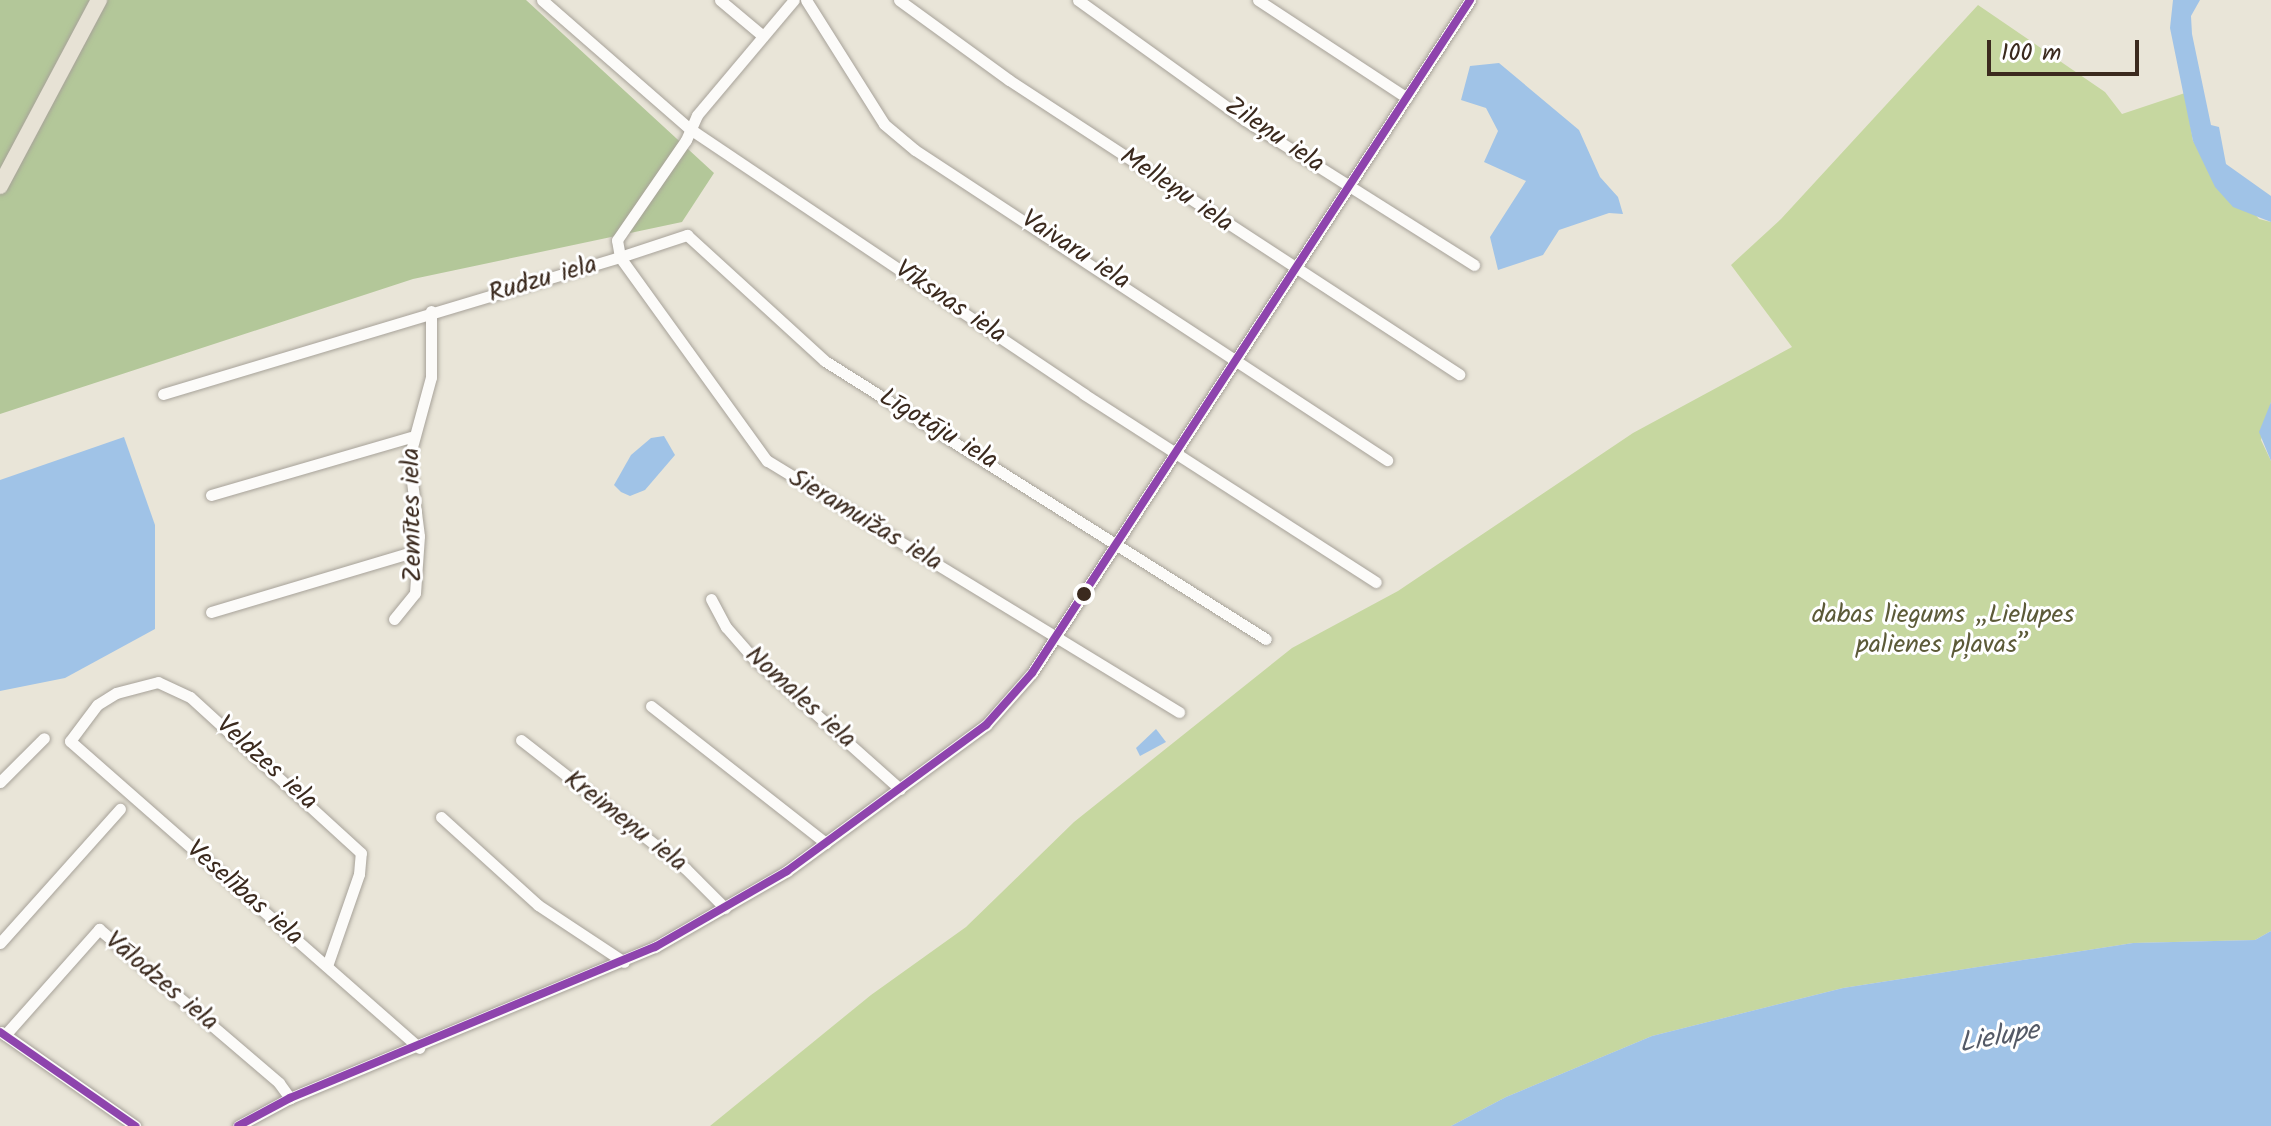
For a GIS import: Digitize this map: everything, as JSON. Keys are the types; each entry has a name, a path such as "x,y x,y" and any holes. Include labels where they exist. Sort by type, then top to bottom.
{"highway":[{"path":"0,186 99,0"}],"street":[{"name":"Vīksnas iela","path":"542,0 690,129 1084,394 1176,449 1376,582"},
{"path":"720,0 763,36"},
{"name":"Rudzu iela","path":"163,394 431,311 620,257 617,240 697,115 794,0"},
{"name":"Vaivaru iela","path":"806,0 884,124 915,150 1387,460"},
{"name":"Melleņu iela","path":"899,0 1293,269 1459,374"},
{"name":"Zileņu iela","path":"1078,0 1350,187 1474,265"},
{"path":"1258,0 1407,98"},
{"path":"238,1126 290,1098 624,962 725,908 826,843 1008,704 1056,636 1470,0"},
{"name":"Līgotāju iela","path":"620,257 687,235 825,361 1116,541 1266,639"},
{"name":"Sieramuižas iela","path":"620,257 767,461 1179,712"},
{"name":"Zemītes iela","path":"394,619 415,593 411,437 431,377 431,311"},
{"path":"211,495 411,437"},
{"path":"211,612 416,551"},
{"name":"Nomales iela","path":"711,599 726,627 753,658 900,789"},
{"name":"Veldzes iela","path":"70,741 97,705 116,693 158,682 208,712 361,853 359,874 327,966"},
{"path":"651,706 826,843"},
{"path":"0,782 44,738"},
{"name":"Kreimeņu iela","path":"521,740 686,869 725,908"},
{"name":"Veselības iela","path":"70,741 419,1048"},
{"path":"0,943 120,809"},
{"path":"441,817 538,905 624,962"},
{"name":"Vālodzes iela","path":"2,1033 99,929 244,1051 290,1098"},
{"path":"2,1033 135,1126"}],"green space":[{"path":"0,0 526,0 714,173 682,222 413,279 0,414"},
{"name":"dabas liegums „Lielupes palienes pļavas”","path":"1978,5 2105,92 2122,114 2185,93 2193,141 2259,219 2271,222 2271,402 2261,440 2271,461 2271,931 2255,940 2133,943 1843,988 1652,1036 1506,1097 1451,1126 710,1126 871,995 966,927 1074,822 1292,648 1398,591 1633,433 1792,347 1731,265 1781,219"}],"water":[{"path":"2173,0 2200,0 2191,16 2192,34 2211,125 2219,127 2226,164 2271,196 2271,222 2233,207 2215,187 2193,141 2170,28"},
{"path":"1499,63 1579,130 1600,177 1618,197 1623,214 1609,213 1559,230 1543,255 1498,270 1490,237 1526,181 1484,162 1498,131 1486,108 1461,100 1470,66"},
{"path":"2271,402 2271,461 2259,432"},
{"path":"664,436 675,455 645,490 630,496 621,492 614,485 631,455 651,438"},
{"path":"124,437 155,525 155,629 65,678 0,691 0,480"},
{"path":"1156,729 1166,742 1140,756 1136,748"},
{"name":"Lielupe","path":"2271,931 2271,1126 1451,1126 1506,1097 1652,1036 1843,988 2133,943 2255,940"}],"transit line":[{"path":"238,1126 290,1098 655,947 787,871 986,725 1032,673 1470,0"},
{"path":"0,1032 135,1126"}]}
